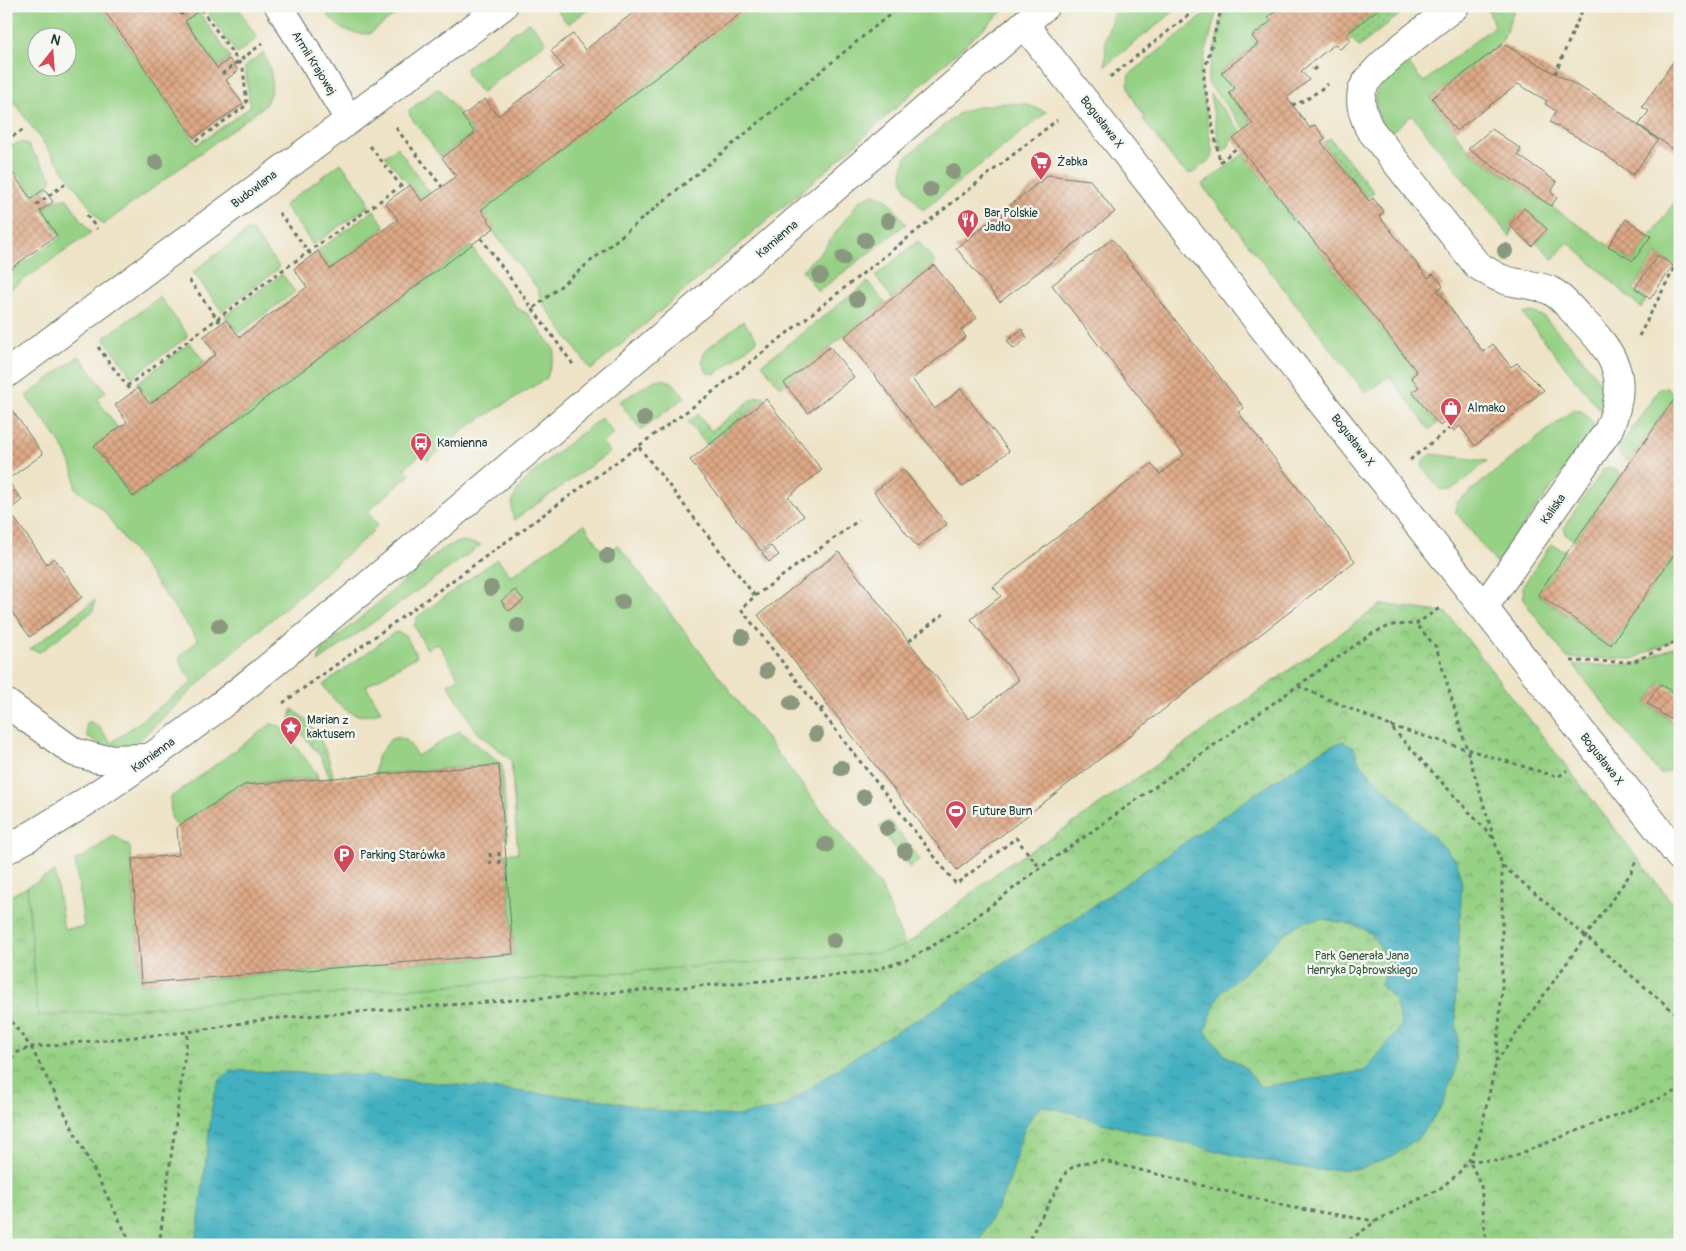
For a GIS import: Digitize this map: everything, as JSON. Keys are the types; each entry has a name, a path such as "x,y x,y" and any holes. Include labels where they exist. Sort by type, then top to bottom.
{"street":[{"name":"Armii Krajowej","path":"279,6 350,119"},
{"name":"Budowlana","path":"6,374 503,6"},
{"name":"Kamienna","path":"6,850 46,828 150,758 262,673 588,402 1045,6"},
{"name":"Kaliska","path":"1455,6 1375,71 1362,90 1361,109 1369,128 1476,265 1501,279 1526,283 1553,292 1604,342 1616,364 1619,386 1618,408 1608,431 1484,607"},
{"name":"Bogusława X","path":"1024,24 1680,857"},
{"path":"6,703 74,752 99,759 150,758"}],"path":[{"path":"180,15 192,6"},
{"path":"196,141 247,105 243,68 199,6"},
{"path":"534,308 900,6"},
{"path":"1108,79 1200,6"},
{"path":"1222,6 1204,73 1204,82 1220,162 1239,146"},
{"path":"1555,74 1584,6"},
{"path":"222,74 266,42"},
{"path":"1313,70 1319,65"},
{"path":"281,705 639,446 1059,118"},
{"path":"394,124 442,186"},
{"path":"6,141 24,129"},
{"path":"381,161 404,190"},
{"path":"36,205 65,184"},
{"path":"127,386 401,186"},
{"path":"87,215 97,229"},
{"path":"285,220 312,256"},
{"path":"481,238 580,372"},
{"path":"1674,270 1680,257"},
{"path":"195,288 221,324"},
{"path":"98,346 132,393"},
{"path":"1408,461 1451,427"},
{"path":"639,446 756,596"},
{"path":"859,520 741,609 956,884 1016,838 1040,868"},
{"path":"6,1065 18,1052 31,1047 188,1032 267,1019 866,973 909,959 955,932 1040,868 1371,634 1392,625 1416,624 1447,603"},
{"path":"909,641 946,612"},
{"path":"1343,1245 1376,1221 1439,1189 1457,1175 1469,1160 1479,1140 1496,1063 1502,989 1502,865 1436,647 1416,624"},
{"path":"1562,661 1633,662 1680,640"},
{"path":"1297,686 1390,726 1558,777 1594,749"},
{"path":"820,711 827,705"},
{"path":"1390,726 1495,841"},
{"path":"490,852 491,867"},
{"path":"499,852 500,866"},
{"path":"1502,865 1586,939 1680,1017"},
{"path":"1496,1063 1631,874"},
{"path":"6,1015 31,1047 43,1067 132,1245"},
{"path":"159,1245 180,1078 188,1032"},
{"path":"1469,1160 1501,1161 1680,1090"},
{"path":"1469,1160 1481,1185 1486,1245"},
{"path":"1026,1245 1066,1172 1075,1165 1090,1161 1104,1162 1289,1206 1376,1221"},
{"path":"6,1241 8,1245"}],"green space":[{"path":"6,6 100,6 197,145 250,107 245,66 263,53 269,66 272,87 264,106 103,225 6,91"},
{"path":"207,6 237,6 257,38 237,54 205,8"},
{"path":"322,6 375,6 378,11 384,6 407,6 369,34 361,34 341,28 331,19"},
{"path":"557,6 593,6 568,24 557,10"},
{"path":"748,6 1008,6 837,161 591,370 541,301 538,289 492,230 494,228 481,210"},
{"path":"1116,6 1181,6 1105,66 1106,37"},
{"path":"1215,6 1218,6 1200,74 1213,157 1193,173 1188,173 1177,165 1143,119 1145,117 1130,92 1128,81 1129,75"},
{"path":"1225,6 1281,6 1268,16 1271,21 1251,36 1257,44 1221,72 1234,88 1228,93 1252,123 1245,129 1208,83 1208,76"},
{"path":"1382,6 1410,6 1359,47 1348,34"},
{"path":"1487,6 1516,6 1502,42 1431,98 1468,150 1633,262 1680,194 1680,269 1657,254 1633,289 1647,299 1641,308 1568,242 1553,259 1536,242 1548,229 1524,208 1508,226 1512,229 1510,237 1412,115 1387,135 1375,101 1379,86 1406,62 1424,82 1494,26"},
{"path":"199,12 230,57 218,67 186,22"},
{"path":"527,23 533,25 546,42 481,93 467,75 466,68"},
{"path":"437,89 442,91 474,133 441,157 410,116 409,110"},
{"path":"1210,94 1241,131 1230,141 1229,146 1221,152"},
{"path":"1001,103 1025,104 1047,112 923,210 907,190 903,181 902,173 906,157 958,114 973,108"},
{"path":"1330,138 1374,192 1367,198 1323,143"},
{"path":"17,143 26,143 52,178 48,187 34,197 6,159 6,151"},
{"path":"397,147 430,193 421,199 385,156"},
{"path":"1243,154 1416,372 1410,377 1418,386 1411,392 1437,424 1429,429 1389,376 1366,393 1202,185"},
{"path":"341,163 368,199 366,201 369,206 313,245 284,205"},
{"path":"874,194 887,199 906,224 818,292 802,270 822,251 860,200"},
{"path":"57,199 67,199 91,233 6,292 6,275 61,237 42,210"},
{"path":"374,210 385,227 331,268 317,251"},
{"path":"250,229 278,265 278,269 222,311 193,272"},
{"path":"918,241 936,263 892,298 875,276"},
{"path":"471,246 517,308 528,314 555,351 547,378 470,425 428,460 422,453 405,468 410,475 367,512 378,525 370,534 221,663 131,748 109,749 87,736 86,727 88,722 95,724 111,743 193,682 180,660 184,652 198,640 103,510 75,488 71,464 65,452 26,396 79,356 106,392 97,399 118,428 95,446 133,498"},
{"path":"282,274 295,292 239,333 225,316"},
{"path":"868,282 885,303 780,387 762,364"},
{"path":"160,297 187,334 186,338 132,377 104,338"},
{"path":"1533,312 1544,317 1586,363 1595,376 1606,403 1604,415 1523,314"},
{"path":"743,321 758,340 716,374 707,373 702,361 704,352"},
{"path":"190,343 205,362 151,402 137,383"},
{"path":"1680,360 1680,382 1674,377 1672,370"},
{"path":"662,379 672,382 685,397 641,430 619,402 655,380"},
{"path":"1665,387 1676,395 1629,462 1620,455 1619,448 1659,389"},
{"path":"763,396 766,399 707,445 688,422 698,414 711,431 755,397"},
{"path":"1573,410 1582,411 1596,427 1496,563 1455,511 1457,502"},
{"path":"601,418 614,434 602,443 610,452 514,520 512,503 514,496 522,485 555,454"},
{"path":"1432,454 1487,461 1464,481 1444,490 1438,488 1422,466 1424,460"},
{"path":"1610,467 1621,474 1575,541 1565,534 1564,527 1604,468"},
{"path":"584,524 604,553 618,545 882,889 905,946 880,953 38,1016 27,887 55,872 64,929 84,927 75,860 85,856 114,835 130,847 141,984 514,955 506,853 518,853 511,760 477,732 448,684 459,678 438,643 427,649 414,626 417,617 497,559 511,576"},
{"path":"461,541 481,545 318,662 322,650 444,548"},
{"path":"1551,544 1567,552 1538,595 1611,646 1680,548 1680,637 1633,659 1567,658 1524,601 1523,586"},
{"path":"95,600 93,611 40,652 30,649"},
{"name":"Park Generała Jana Henryka Dąbrowskiego","path":"1382,604 1447,613 1680,913 1680,1245 6,1245 6,898 27,887 38,1016 880,953 905,946 1002,869 1078,820"},
{"path":"395,632 405,635 417,656 366,686 381,711 363,716 348,711 334,699 323,685"},
{"path":"1680,644 1680,694 1661,682 1646,703 1680,727 1680,761 1672,770 1660,774 1573,665 1633,665"},
{"path":"292,709 307,722 320,739 328,758 333,778 330,778 321,757 290,720"},
{"path":"271,724 280,726 317,774 318,778 244,784 177,826 171,817 170,798"},
{"path":"460,731 502,765 508,839 505,839 499,765 375,774 377,757 391,739 401,738 410,745 417,756"},
{"path":"889,820 920,860 910,868 879,827"}],"water":[{"path":"1343,741 1354,747 1359,762 1456,860 1462,884 1455,1005 1458,1038 1455,1072 1440,1109 1418,1138 1393,1156 1359,1169 1316,1170 1238,1156 1106,1124 1069,1112 1042,1106 1028,1122 1020,1140 1007,1187 977,1245 196,1245 213,1099 220,1080 230,1070 368,1076 604,1100 666,1112 737,1116 781,1108 871,1046 925,1015 1011,958 1066,925 1227,813 1322,750","holes":["1321,919 1346,923 1364,929 1376,941 1388,964 1381,985 1395,1001 1402,1025 1365,1071 1260,1087 1246,1068 1225,1055 1205,1031 1219,994 1284,934 1303,922"]}],"building":[{"path":"101,6 174,6 176,9 179,6 195,6 198,11 185,21 217,68 229,59 238,71 226,80 243,104 194,138"},
{"path":"642,6 749,7 481,210 494,228 133,497 94,446 127,422 115,405 138,388 150,404 216,354 203,337 226,320 240,337 307,287 294,269 318,251 330,269 398,219 385,203 410,185 422,201 442,187 456,176 442,158 475,133 462,116 485,99 498,116 563,67 551,51 567,38 573,34 585,50"},
{"path":"1282,6 1382,6 1346,35 1351,40 1340,49 1335,44 1301,71 1309,80 1287,98 1310,128 1315,125 1325,138 1321,142 1369,201 1373,198 1384,212 1379,216 1428,278 1433,274 1438,279 1443,286 1437,290 1483,352 1493,344 1511,367 1517,363 1544,390 1475,446 1460,426 1454,431 1446,421 1440,426 1412,392 1419,387 1411,377 1417,372 1233,139 1253,124 1229,93 1235,88 1221,73 1258,44 1252,36 1271,21 1268,17"},
{"path":"1503,44 1606,102 1658,140 1633,175 1595,147 1550,122 1556,111 1545,104 1547,101 1518,84 1456,131 1432,98"},
{"path":"1680,52 1680,154 1639,125 1649,111 1642,107"},
{"path":"1492,129 1521,149 1518,155 1557,182 1551,192 1557,198 1551,206 1468,149"},
{"path":"6,136 13,146 6,151"},
{"path":"6,164 31,199 44,189 53,202 40,211 57,235 7,271"},
{"path":"1048,175 1090,180 1115,212 1000,302 956,248"},
{"path":"1524,208 1547,229 1532,246 1509,225"},
{"path":"1626,219 1651,236 1633,261 1608,246"},
{"path":"1112,239 1244,408 1238,412 1355,561 957,870 758,615 839,552 969,719 1019,680 971,619 1001,596 993,587 1151,464 1160,474 1184,455 1052,285"},
{"path":"1658,255 1673,266 1650,299 1635,288"},
{"path":"934,265 977,318 961,330 966,337 912,379 935,409 961,389 1009,451 962,487 844,337"},
{"path":"1022,329 1027,338 1014,349 1007,341"},
{"path":"830,347 854,377 808,413 784,383"},
{"path":"1680,391 1680,546 1611,645 1538,594"},
{"path":"766,399 822,470 788,497 804,516 761,551 690,460"},
{"path":"9,406 43,454 7,480 22,500 7,512 15,519 47,564 54,558 82,597 30,637 6,604 6,408"},
{"path":"903,469 947,524 917,547 874,492"},
{"path":"771,546 779,555 769,562 762,553"},
{"path":"515,590 524,600 509,611 501,601"},
{"path":"1661,684 1680,697 1680,706 1670,719 1647,703"},
{"path":"499,765 513,954 141,983 132,859 179,855 177,827 244,785"}],"place":[{"name":"Żabka","path":"1041,181"},
{"name":"Bar Polskie Jadło","path":"968,239"},
{"name":"Almako","path":"1451,427"},
{"name":"Kamienna","path":"421,462"},
{"name":"Marian z kaktusem","path":"291,746"},
{"name":"Future Burn","path":"956,830"},
{"name":"Parking Starówka","path":"344,874"}]}
